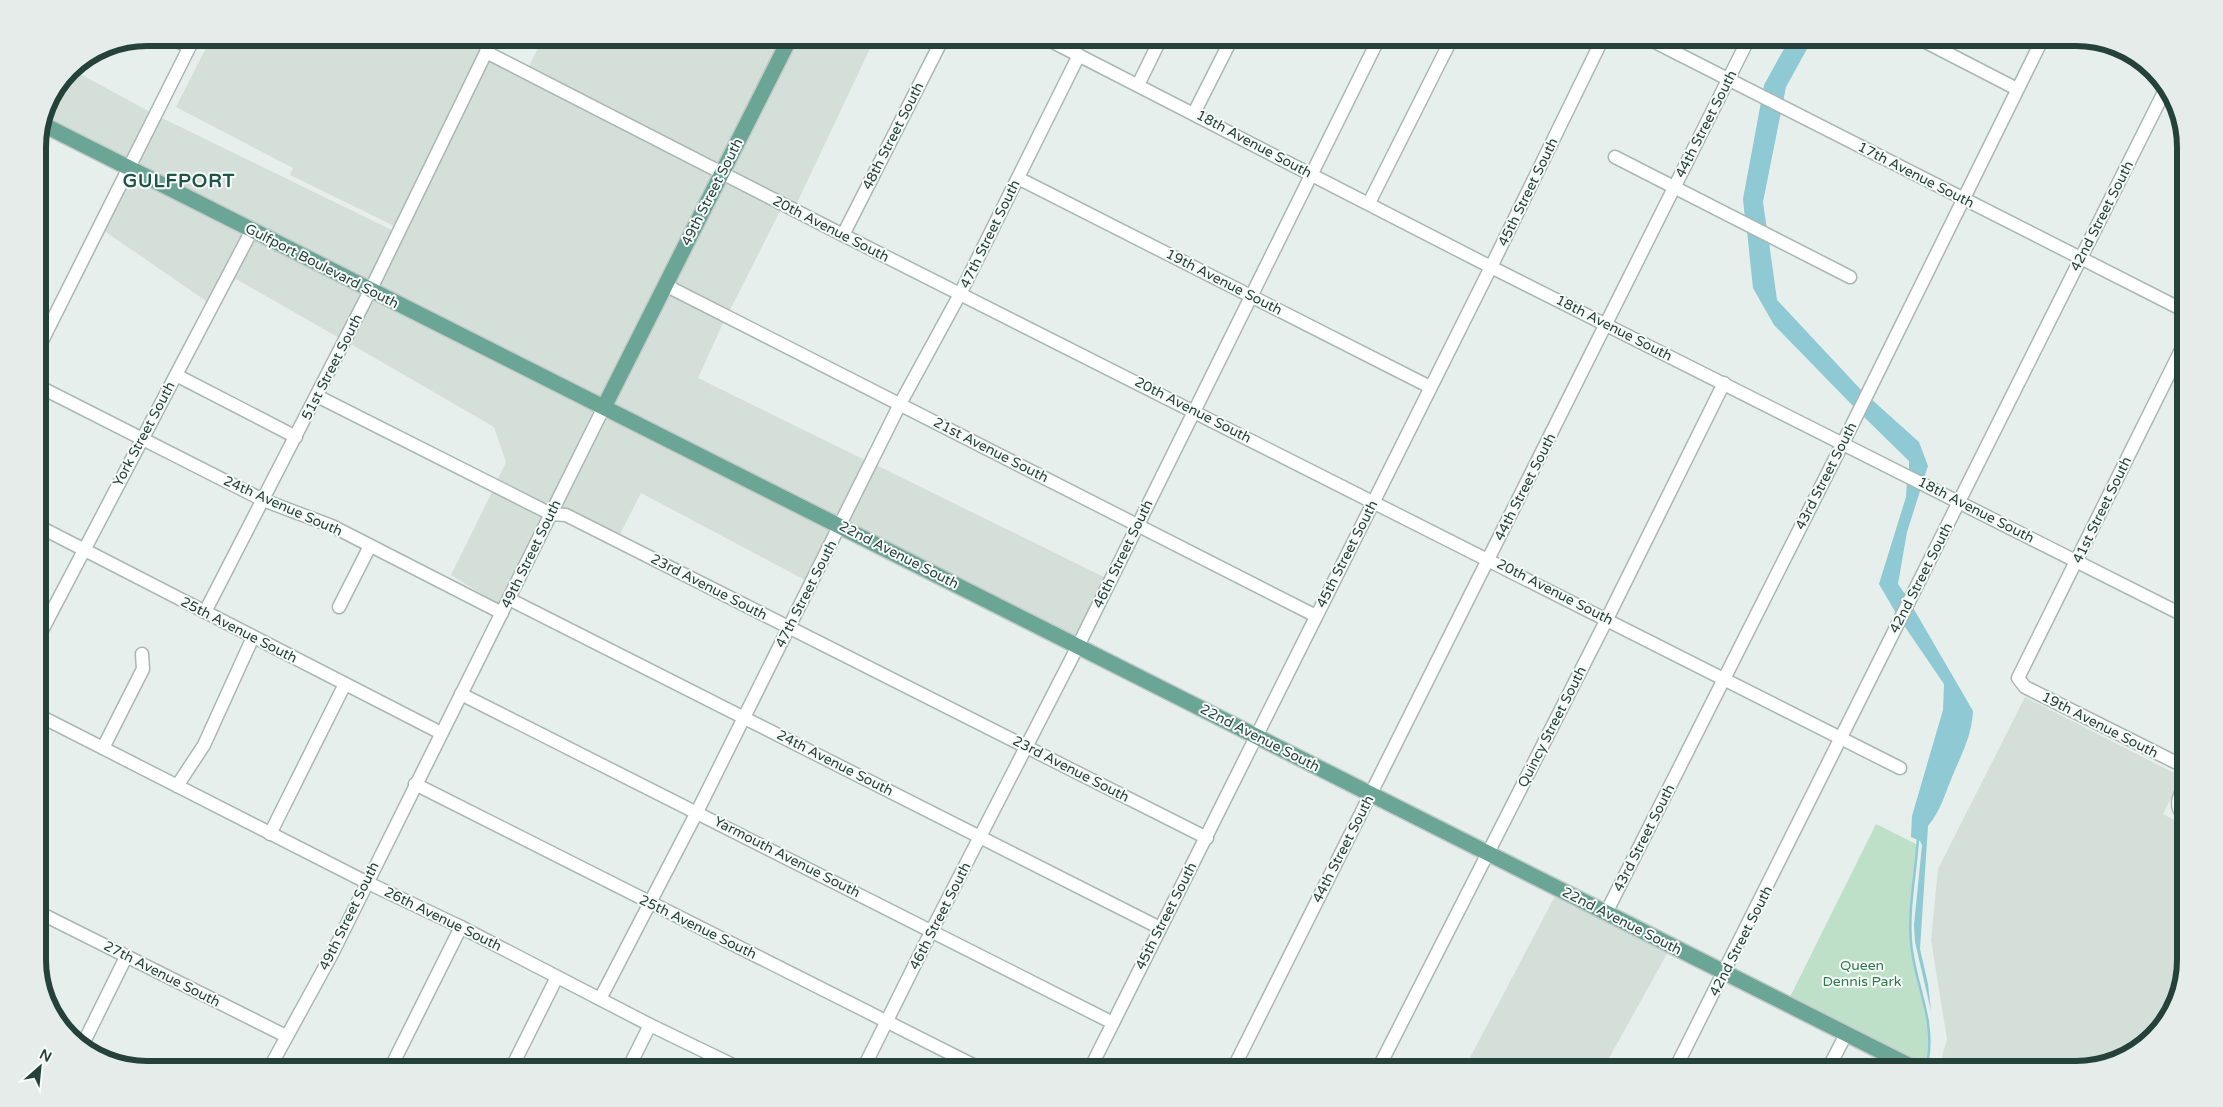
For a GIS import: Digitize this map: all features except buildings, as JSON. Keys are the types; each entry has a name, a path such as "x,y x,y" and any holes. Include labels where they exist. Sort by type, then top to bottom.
{"main road":[{"name":"49th Street South","path":"604,407 786,46"},
{"name":"Gulfport Boulevard South","path":"49,127 370,291 604,407"},
{"name":"22nd Avenue South","path":"604,407 1898,1061"}],"street":[{"path":"46,332 190,46"},
{"name":"51st Street South","path":"205,612 370,291 489,46"},
{"name":"48th Street South","path":"843,235 939,46"},
{"name":"18th Avenue South","path":"1061,46 1491,267 1843,442 2177,612"},
{"path":"1138,84 1157,46"},
{"path":"1194,113 1228,46"},
{"name":"46th Street South","path":"867,1061 932,930 1078,646 1375,46"},
{"path":"1369,203 1448,46"},
{"name":"45th Street South","path":"1094,1061 1491,267 1599,46"},
{"name":"17th Avenue South","path":"1663,46 2177,307"},
{"name":"44th Street South","path":"1237,1061 1745,46"},
{"path":"1934,46 2017,89"},
{"name":"43rd Street South","path":"1606,913 1725,679 2039,46"},
{"name":"20th Avenue South","path":"486,52 843,235 1607,618 1900,768"},
{"name":"47th Street South","path":"600,999 697,812 900,404 960,294 1079,55"},
{"name":"42nd Street South","path":"1680,1061 2162,95"},
{"path":"1615,157 1850,277"},
{"name":"19th Avenue South","path":"1018,178 1252,295 1430,387"},
{"name":"York Street South","path":"46,622 141,437 176,375 252,230"},
{"name":"21st Avenue South","path":"665,285 1316,616"},
{"path":"46,320 51,322"},
{"name":"41st Street South","path":"2018,678 2177,358"},
{"path":"176,375 296,437"},
{"name":"Quincy Street South","path":"1383,1061 1724,383"},
{"name":"24th Avenue South","path":"46,390 263,500 332,526 502,613"},
{"name":"23rd Avenue South","path":"317,396 551,514 566,516 1207,838"},
{"name":"49th Street South","path":"274,1061 332,954 366,882 604,407"},
{"name":"25th Avenue South","path":"46,530 441,733"},
{"path":"339,606 370,546"},
{"name":"24th Avenue South","path":"509,598 1160,928"},
{"path":"178,786 204,745 253,637"},
{"path":"103,748 144,669 142,654"},
{"name":"19th Avenue South","path":"2018,678 2025,687 2177,763"},
{"path":"270,834 345,684"},
{"name":"Yarmouth Avenue South","path":"461,694 1113,1023"},
{"name":"26th Avenue South","path":"46,719 270,834 460,927 723,1061"},
{"name":"25th Avenue South","path":"415,784 964,1061"},
{"name":"27th Avenue South","path":"46,916 286,1036"},
{"path":"394,1061 460,927"},
{"path":"85,1039 126,956"},
{"path":"515,1061 557,977"},
{"path":"632,1061 650,1025"},
{"path":"1832,1061 1846,1034"}],"shaded area":[{"path":"207,46 485,46 396,227 290,175 293,168 176,107"},
{"path":"539,46 781,46 720,166 528,68"},
{"path":"791,46 871,46 796,205 728,171"},
{"path":"488,59 715,176 602,400 377,288"},
{"path":"79,73 152,113 128,162 50,122 63,91"},
{"path":"160,117 394,231 368,284 136,166"},
{"path":"131,175 245,233 209,303 103,230"},
{"path":"723,180 781,209 729,312 671,283"},
{"path":"253,237 364,293 341,339 236,279 223,294"},
{"path":"667,292 724,321 698,378 867,461 839,519 610,404"},
{"path":"372,297 598,409 549,508 497,481 506,462 494,427 349,343"},
{"path":"606,413 834,529 807,581 641,493 619,536 558,510"},
{"path":"876,465 1106,578 1076,639 847,523"},
{"path":"493,490 545,517 501,606 451,575"},
{"path":"2025,697 2177,774 2177,787 2163,814 2177,822 2177,959 2175,979 2160,1016 2132,1044 2114,1053 2089,1060 1941,1061 1947,1039 1931,940 1938,869"},
{"path":"1555,896 1668,952 1607,1061 1468,1061"}],"green space":[{"name":"Queen Dennis Park","path":"1876,824 1918,845 1910,929 1916,972 1925,1004 1930,1035 1929,1051 1926,1061 1914,1061 1790,997"}],"water":[{"path":"1786,46 1809,46 1786,87 1783,102 1763,92 1764,85"},
{"path":"1761,102 1781,112 1763,202 1767,230 1745,219 1743,199"},
{"path":"1747,231 1769,242 1777,300 1863,392 1855,408 1774,325 1753,288"},
{"path":"1870,398 1919,442 1928,466 1924,478 1909,470 1909,461 1862,415"},
{"path":"1907,481 1921,488 1907,532 1898,584 1907,597 1897,615 1879,584 1906,497"},
{"path":"1912,606 1973,711 1971,729 1965,745 1939,808 1928,826 1920,949 1928,984 1931,1011 1915,942 1914,925 1922,845 1920,841 1911,837 1912,816 1943,710 1944,684 1903,624"}],"waterway":[{"path":"1922,788 1932,753"},
{"path":"1918,838 1910,929 1913,957 1929,1029 1928,1059"}],"district":[{"name":"GULFPORT","path":"179,181"}]}
